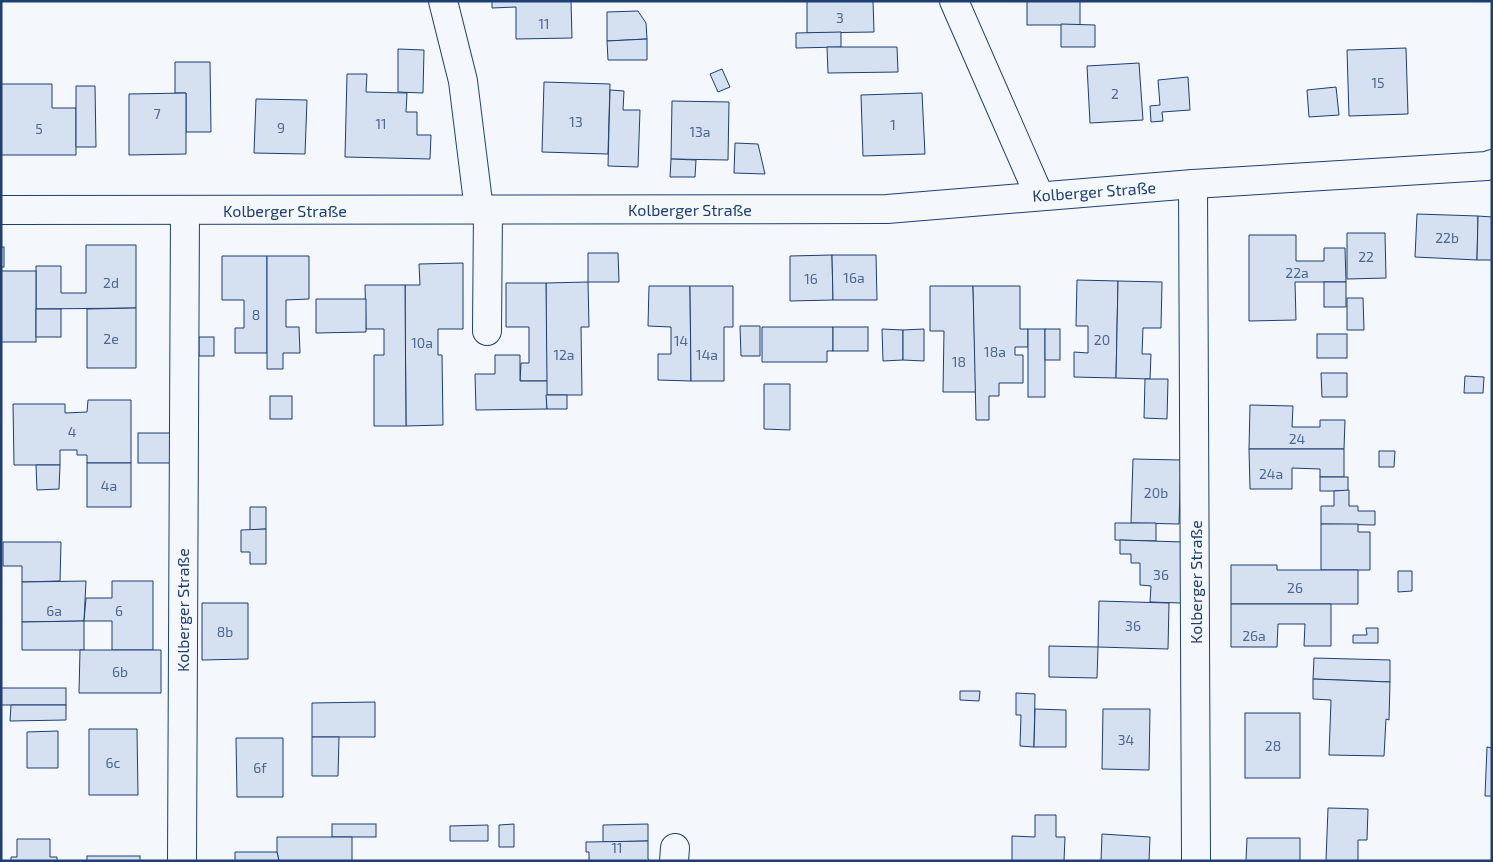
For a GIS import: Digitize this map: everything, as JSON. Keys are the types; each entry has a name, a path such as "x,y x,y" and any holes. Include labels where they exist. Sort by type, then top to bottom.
{"street":[{"path":"443,1 464,81 483,210 487,331"},
{"path":"954,1 1039,195"},
{"name":"Kolberger Straße","path":"1,210 887,209 1039,195 1487,166 1492,164"},
{"name":"Kolberger Straße","path":"1194,184 1196,861"},
{"name":"Kolberger Straße","path":"182,861 184,210"}],"building":[{"path":"492,1 571,1 572,38 516,39 516,7 492,8"},
{"path":"807,1 873,1 874,32 807,33"},
{"path":"1027,1 1080,1 1080,25 1027,25"},
{"path":"638,11 646,23 647,39 607,41 607,12"},
{"path":"1061,24 1095,25 1095,47 1061,47"},
{"path":"841,32 841,47 796,48 796,33"},
{"path":"647,39 647,60 608,60 607,41"},
{"path":"827,47 897,47 898,72 828,73"},
{"path":"1406,48 1408,114 1349,116 1347,50"},
{"path":"398,49 424,50 423,93 398,92"},
{"path":"175,62 210,62 211,132 186,132 186,93 175,93"},
{"path":"1139,63 1143,120 1090,123 1087,66"},
{"path":"722,69 730,87 718,92 710,74"},
{"path":"347,74 367,74 366,92 407,93 406,112 417,112 417,135 431,135 430,159 345,157"},
{"path":"1188,77 1190,110 1162,112 1163,121 1151,122 1150,106 1160,105 1158,80"},
{"path":"544,82 610,84 608,154 542,152"},
{"path":"1,84 52,84 52,108 76,108 76,155 1,155"},
{"path":"76,86 95,86 96,147 76,147"},
{"path":"1336,87 1339,115 1309,117 1307,90"},
{"path":"610,90 624,91 623,110 640,110 638,167 608,166"},
{"path":"186,93 186,154 129,155 129,94"},
{"path":"922,93 925,154 863,156 861,95"},
{"path":"256,99 307,100 305,154 254,153"},
{"path":"672,101 729,102 728,160 671,159"},
{"path":"735,143 758,144 765,174 734,173"},
{"path":"671,159 696,160 695,177 670,177"},
{"path":"1417,214 1478,216 1477,260 1415,257"},
{"path":"1478,216 1492,217 1492,260 1477,260"},
{"path":"1347,233 1385,233 1386,278 1347,279"},
{"path":"1249,235 1296,235 1296,261 1324,261 1324,248 1345,248 1346,282 1295,282 1296,320 1249,321"},
{"path":"86,245 136,245 136,308 36,309 36,266 61,266 61,293 86,293"},
{"path":"1,247 4,247 4,267 1,267"},
{"path":"588,253 618,253 619,282 588,282"},
{"path":"832,255 833,300 790,301 790,256"},
{"path":"832,255 876,255 877,300 833,300"},
{"path":"222,256 267,256 267,353 235,353 235,328 244,328 244,300 222,300"},
{"path":"267,256 309,256 309,299 286,300 286,327 299,327 300,353 283,353 283,369 267,369"},
{"path":"463,263 463,329 438,329 438,355 442,355 443,425 406,426 405,285 420,285 419,264"},
{"path":"1,271 36,271 36,342 1,342"},
{"path":"1077,280 1118,281 1116,378 1074,377 1074,352 1088,353 1088,326 1076,326"},
{"path":"1118,281 1162,282 1161,328 1143,328 1142,354 1151,354 1150,379 1116,378"},
{"path":"588,282 589,327 581,327 582,395 546,395 546,283"},
{"path":"1324,282 1346,282 1346,307 1324,307"},
{"path":"506,283 546,283 547,381 520,381 521,363 529,363 529,327 506,327"},
{"path":"365,285 405,285 406,426 374,426 374,355 384,355 384,329 366,329"},
{"path":"649,286 690,286 691,381 658,380 658,354 671,354 671,327 648,326"},
{"path":"690,286 733,286 733,327 724,327 724,381 691,381"},
{"path":"930,286 973,286 976,392 943,392 944,331 930,331"},
{"path":"973,286 1020,286 1020,329 1028,329 1028,347 1015,347 1015,355 1023,355 1023,383 999,383 999,396 989,396 989,420 976,420"},
{"path":"1347,298 1363,298 1364,330 1347,330"},
{"path":"316,299 366,299 366,332 316,333"},
{"path":"136,308 136,368 87,368 87,309"},
{"path":"36,309 61,309 61,337 36,337"},
{"path":"740,326 760,326 760,356 741,356"},
{"path":"762,327 833,327 833,351 827,351 827,362 762,362"},
{"path":"833,327 868,327 868,351 833,351"},
{"path":"882,329 903,330 903,360 883,361"},
{"path":"924,329 924,361 903,360 903,330"},
{"path":"1028,329 1045,329 1045,397 1028,397"},
{"path":"1045,329 1060,329 1060,360 1045,360"},
{"path":"1317,334 1347,334 1347,358 1317,358"},
{"path":"199,337 214,337 214,356 199,356"},
{"path":"495,355 520,355 520,381 547,381 547,409 476,410 475,374 495,374"},
{"path":"1321,373 1347,373 1347,397 1322,397"},
{"path":"1465,376 1484,377 1483,393 1464,393"},
{"path":"1145,379 1168,379 1167,419 1144,418"},
{"path":"764,384 790,384 790,430 764,429"},
{"path":"546,395 567,395 567,409 547,409"},
{"path":"270,396 292,396 292,419 270,419"},
{"path":"88,400 131,400 131,463 87,463 87,455 77,455 77,450 60,450 60,465 14,465 13,404 65,404 65,413 87,412"},
{"path":"1250,405 1293,406 1292,427 1320,427 1320,420 1345,420 1344,449 1249,449"},
{"path":"138,433 173,433 173,463 138,463"},
{"path":"1249,449 1344,449 1344,477 1320,477 1320,469 1292,468 1292,489 1250,489"},
{"path":"1379,451 1395,451 1394,467 1379,467"},
{"path":"1133,459 1181,460 1179,524 1131,523"},
{"path":"87,463 131,463 131,507 87,507"},
{"path":"36,465 60,465 59,489 37,490"},
{"path":"1320,477 1348,477 1348,491 1320,491"},
{"path":"1349,490 1349,506 1358,506 1358,511 1375,511 1375,525 1321,524 1321,506 1334,506 1334,491"},
{"path":"250,507 266,507 266,529 250,530"},
{"path":"1115,523 1156,523 1156,541 1115,540"},
{"path":"1321,524 1358,524 1358,532 1370,532 1370,570 1321,570"},
{"path":"266,529 266,564 250,564 250,552 241,552 241,530"},
{"path":"1120,540 1183,542 1181,603 1150,602 1151,586 1140,585 1140,563 1131,563 1131,554 1120,554"},
{"path":"3,542 61,542 60,581 22,582 22,566 3,566"},
{"path":"1231,565 1277,565 1277,570 1358,570 1358,604 1231,604"},
{"path":"1398,571 1412,571 1412,591 1398,592"},
{"path":"86,581 84,621 22,622 22,582"},
{"path":"112,581 153,581 153,650 112,650 112,621 84,621 86,598 112,598"},
{"path":"1099,601 1169,603 1168,649 1098,647"},
{"path":"202,603 248,603 248,659 202,660"},
{"path":"1231,604 1331,604 1331,646 1304,646 1305,624 1278,624 1277,647 1231,647"},
{"path":"84,621 84,650 22,650 22,622"},
{"path":"1366,628 1378,628 1378,643 1353,643 1353,635 1367,635"},
{"path":"1049,646 1098,647 1097,678 1049,677"},
{"path":"80,650 161,650 161,693 79,693"},
{"path":"1314,658 1390,660 1390,682 1313,679"},
{"path":"1313,679 1390,682 1389,720 1386,719 1384,756 1329,755 1331,700 1313,699"},
{"path":"1,688 66,688 66,705 1,705"},
{"path":"960,691 980,691 979,701 960,700"},
{"path":"1016,693 1035,694 1034,747 1020,746 1021,715 1016,715"},
{"path":"375,702 375,737 312,737 312,703"},
{"path":"11,705 66,705 66,720 10,721"},
{"path":"1035,709 1066,710 1066,747 1034,747"},
{"path":"1103,709 1150,709 1149,770 1102,769"},
{"path":"1245,713 1300,713 1300,778 1245,778"},
{"path":"89,729 137,729 138,795 89,795"},
{"path":"58,731 58,768 27,768 27,732"},
{"path":"312,737 339,737 338,776 312,776"},
{"path":"236,738 283,738 283,797 237,797"},
{"path":"1487,747 1492,748 1492,796 1485,796"},
{"path":"1328,808 1368,809 1367,840 1358,840 1358,861 1326,861"},
{"path":"1035,815 1056,815 1056,837 1065,837 1064,861 1012,861 1012,836 1035,837"},
{"path":"332,824 376,824 376,837 332,837"},
{"path":"514,824 514,847 499,847 499,825"},
{"path":"648,824 648,841 603,842 603,825"},
{"path":"488,825 488,841 450,841 450,826"},
{"path":"1102,834 1150,837 1149,861 1101,861"},
{"path":"277,837 352,837 352,861 279,861"},
{"path":"1247,838 1300,838 1300,861 1246,861"},
{"path":"17,839 50,839 50,857 57,857 57,861 11,861 11,857 17,857"},
{"path":"648,841 648,859 650,861 589,861 589,852 586,852 586,842"},
{"path":"235,852 277,852 279,861 235,861"},
{"path":"87,856 140,856 140,861 87,861"}]}
